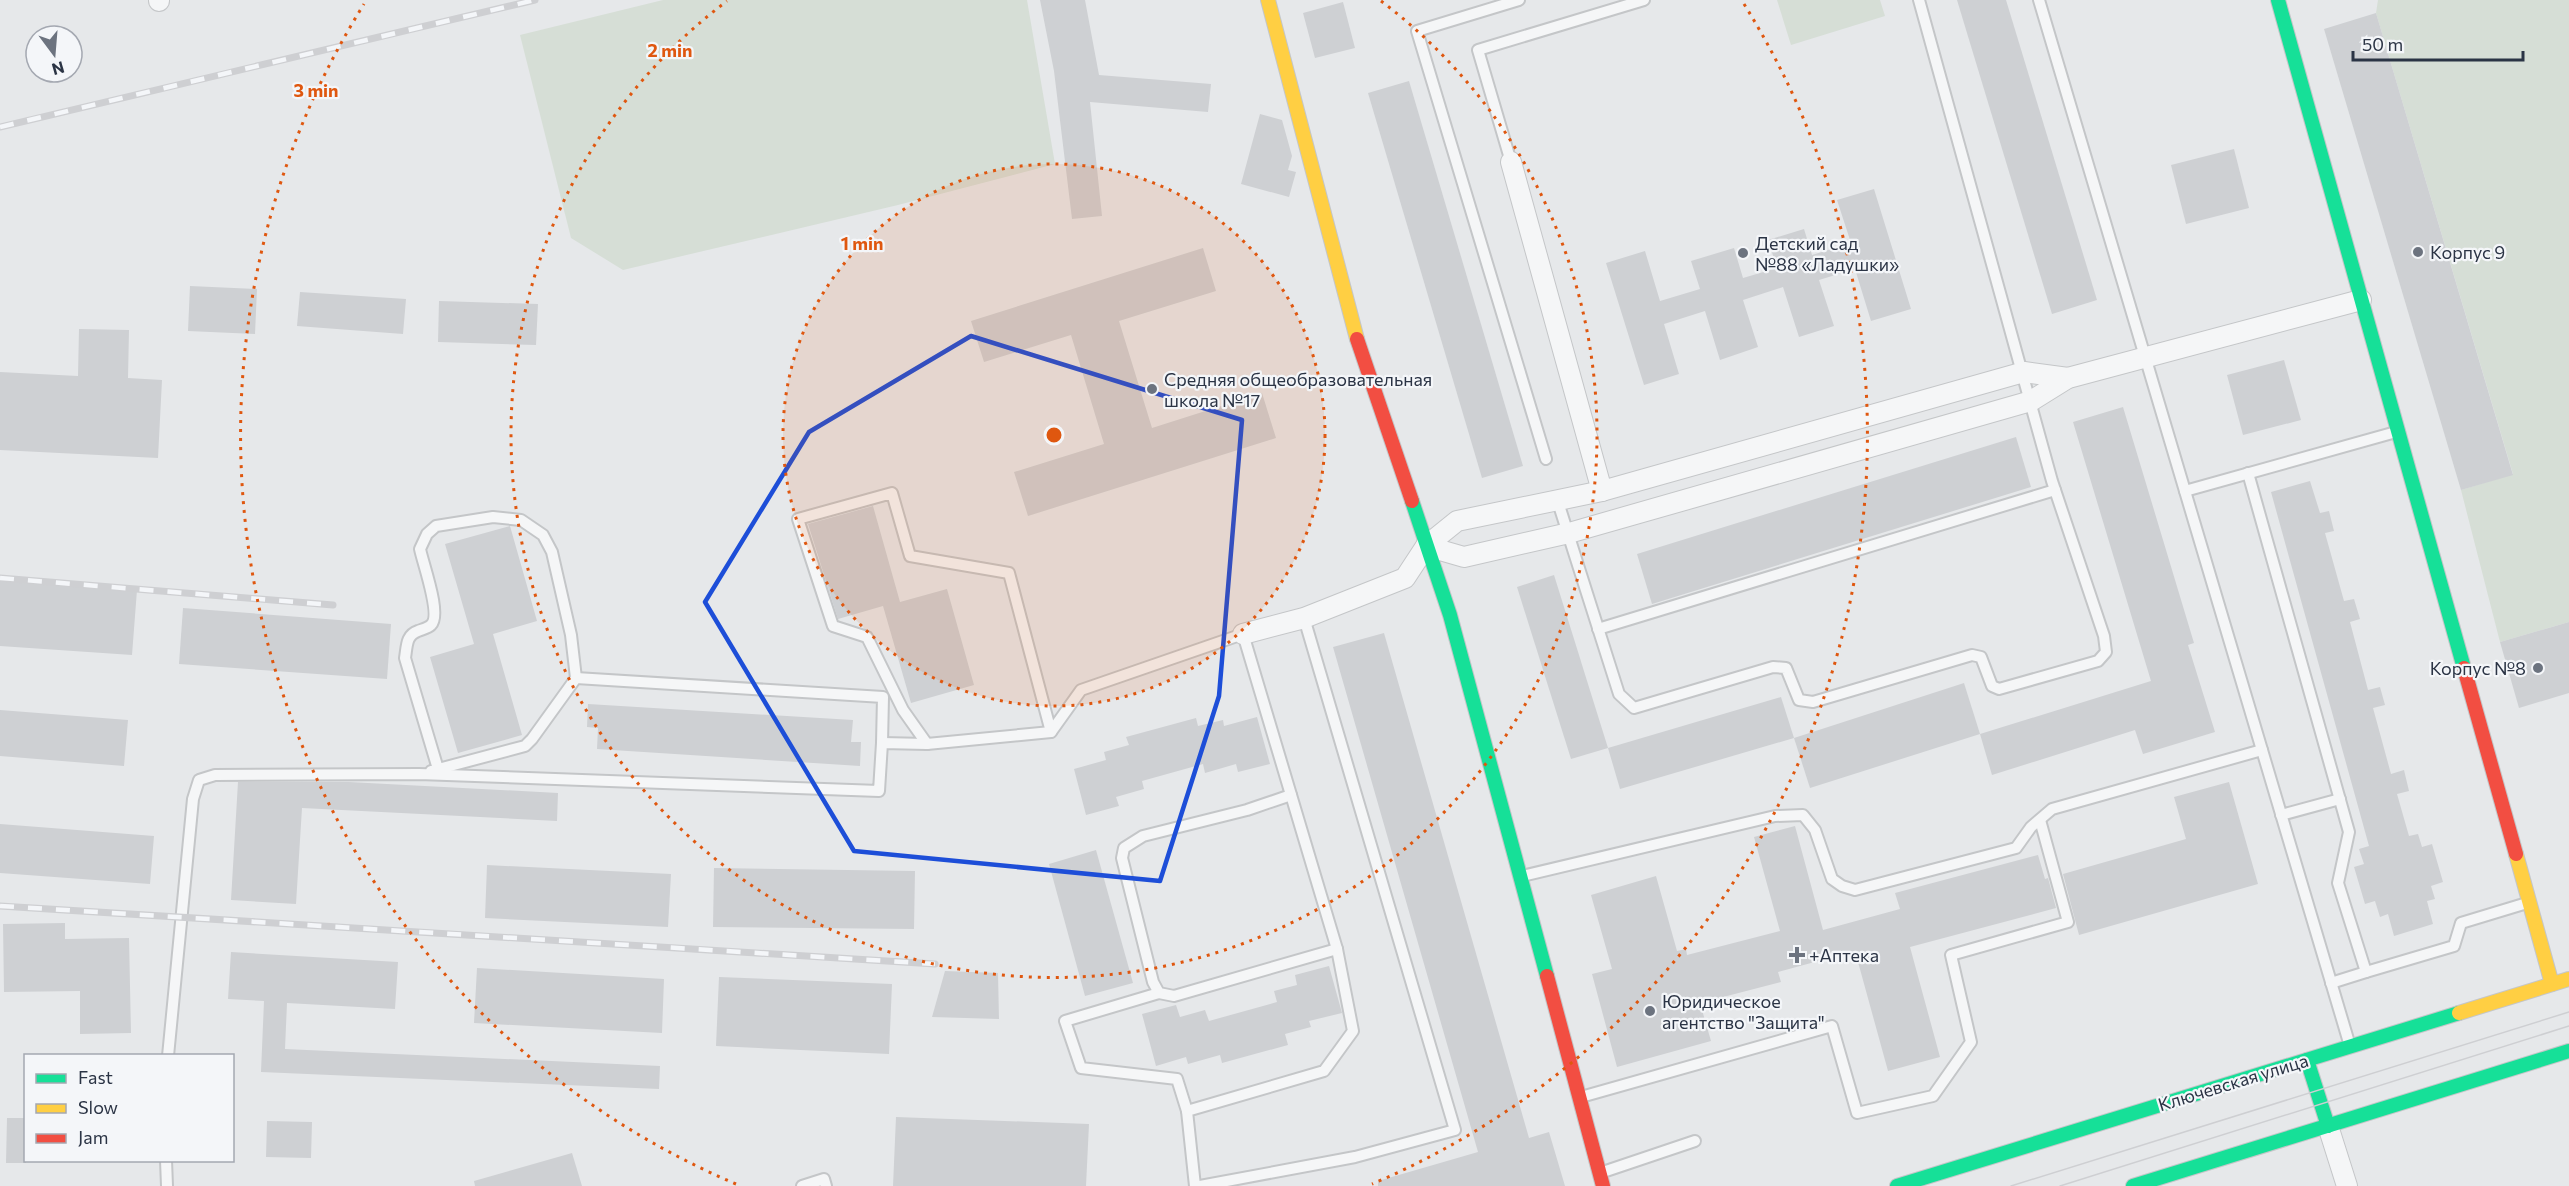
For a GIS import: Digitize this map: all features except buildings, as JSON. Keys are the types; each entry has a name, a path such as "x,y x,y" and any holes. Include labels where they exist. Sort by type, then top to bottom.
{"street":[{"path":"1268,0 1357,338 1450,615 1602,1180"},
{"path":"2278,0 2552,984"},
{"path":"1511,162 1602,490"},
{"path":"1426,546 1464,557 1569,534 2031,401 2068,378 2361,300"},
{"path":"1243,634 1304,618 1405,579 1426,546 1456,521 1602,490 2024,372 2068,378"},
{"path":"1792,437 1801,467"},
{"name":"Ключевская улица","path":"1897,1186 2569,979"},
{"path":"2133,1186 2569,1051"},
{"path":"2307,1060 2347,1186"}],"lane":[{"path":"1519,0 1417,31 1546,459"},
{"path":"1511,162 1478,50 1644,0"},
{"path":"1557,499 1618,694 1634,708 1773,668 1786,668 1799,700 1813,702 1972,655 1981,657 1992,686 1999,689 2098,661 2106,652 2104,636 2055,490 1919,0"},
{"path":"2039,0 2350,1046"},
{"path":"2185,491 2398,431"},
{"path":"2248,473 2349,832 2338,883 2366,972"},
{"path":"1598,629 2055,490"},
{"path":"927,744 903,710 867,637 833,626 798,519 892,493 910,555 1009,573 1051,732"},
{"path":"419,774 438,769 525,746 576,678 571,635 552,552 543,535 521,520 493,517 436,526 427,534 420,549 435,608 435,619 430,627 414,632 408,639 405,658 438,769"},
{"path":"1304,618 1455,1130 1355,1157 1197,1186 1187,1111 1177,1079 1081,1068 1065,1021 1159,993 1174,996 1337,949"},
{"path":"882,743 927,744 1051,732 1081,690 1243,634 1337,949 1353,1031 1324,1071 1187,1111"},
{"path":"168,1054 193,799 199,780 215,775 419,774 879,790 883,697 576,678"},
{"path":"1520,877 1775,816 1803,815 1815,830 1832,879 1842,886 1855,890 2016,848 2031,827 2052,809 2262,750"},
{"path":"1159,993 1153,982 1122,858 1124,848 1143,836 1247,810 1291,795"},
{"path":"2281,815 2340,799"},
{"path":"1579,1097 1832,1026 1857,1113 1933,1096 1971,1042 1952,955 2068,922 2040,820"},
{"path":"2331,982 2454,946 2461,923 2529,902"},
{"path":"1602,1180 1695,1141"},
{"path":"166,1162 167,1186"},
{"path":"802,1186 824,1179 826,1186"}],"highlighted area":[{"path":"971,336 1242,420 1219,696 1160,881 854,851 705,602 809,432"}],"shaded area":[{"path":"663,0 1027,0 1055,164 898,205 623,270 571,238 520,35"},
{"path":"1777,0 1880,0 1885,16 1791,45"},
{"path":"2378,0 2569,0 2569,622 2500,642 2461,490 2513,474 2376,13"}],"tram line":[{"path":"2011,1186 2569,1012"},
{"path":"2060,1186 2569,1026"}],"railway":[{"path":"0,127 535,0"},
{"path":"0,578 333,605"},
{"path":"0,906 935,964"}],"traffic: fast":[{"path":"2278,0 2464,668"},
{"path":"1412,501 1450,615 1547,976"},
{"path":"1897,1186 2459,1013"},
{"path":"2133,1186 2569,1051"},
{"path":"2307,1060 2328,1126"}],"traffic: slow":[{"path":"1268,0 1357,339"},
{"path":"2516,854 2552,984"},
{"path":"2459,1013 2569,979"}],"traffic: jam":[{"path":"1357,339 1412,501"},
{"path":"2464,668 2516,854"},
{"path":"1547,976 1603,1186"}],"place":[{"name":"Корпус 9","path":"2418,252"},
{"name":"Детский сад №88 «Ладушки»","path":"1743,253"},
{"name":"Средняя общеобразовательная школа №17","path":"1152,389"},
{"name":"Корпус №8","path":"2538,668"},
{"name":"+Аптека","path":"1797,955"},
{"name":"Юридическое агентство \"Защита\"","path":"1650,1011"}]}
